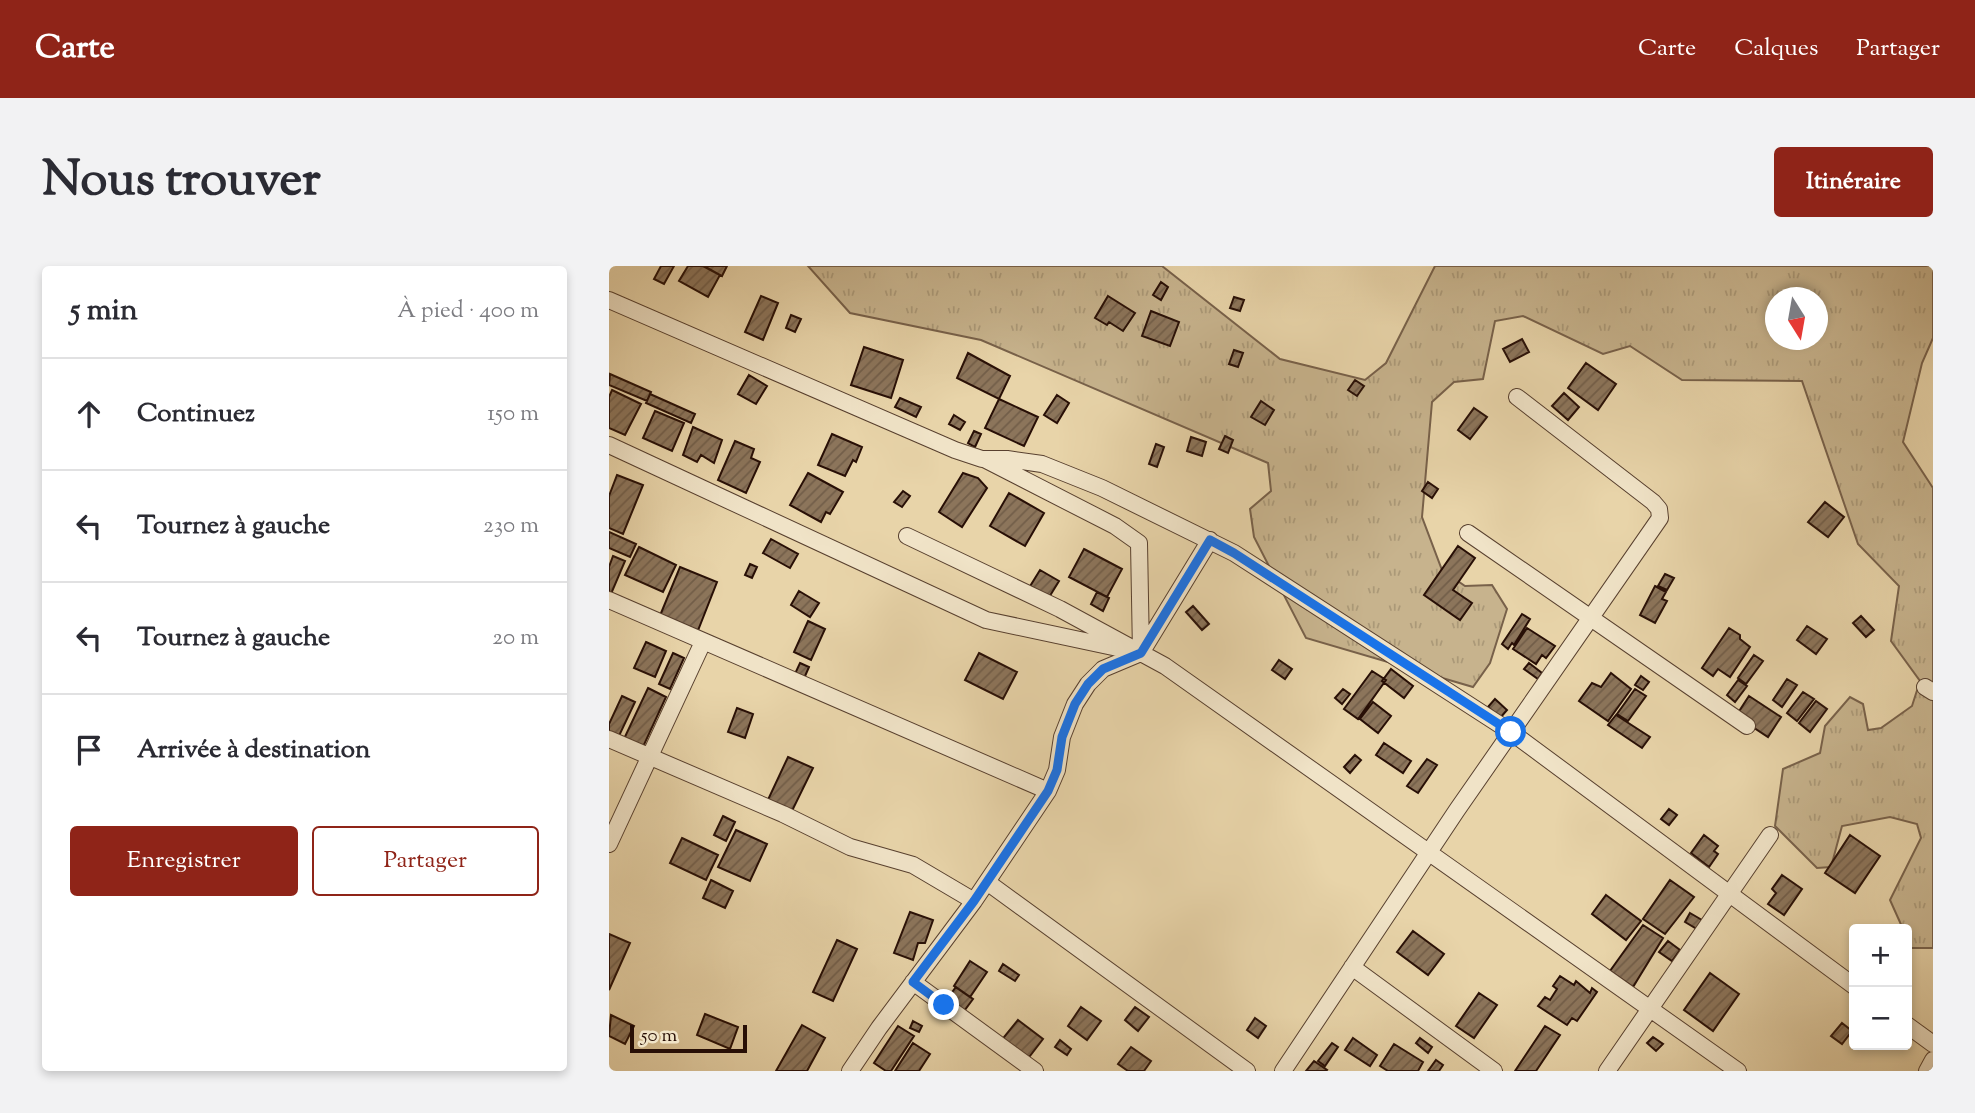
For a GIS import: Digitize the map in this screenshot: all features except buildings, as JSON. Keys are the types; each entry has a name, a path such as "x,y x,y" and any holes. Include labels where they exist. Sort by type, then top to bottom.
{"street":[{"path":"609,300 935,442 982,458 1115,526 1139,543 1141,653"},
{"path":"1283,1071 1429,851 1660,518 1659,509 1517,397"},
{"path":"609,445 986,620 1141,653"},
{"path":"982,458 1042,464 1102,488 1234,553 1511,732 1849,982"},
{"path":"1468,533 1747,726"},
{"path":"908,536 1060,609 1165,666 1738,1071"},
{"path":"850,1071 974,901 1048,791 1057,770 1062,737 1075,704 1088,684 1103,669 1141,653 1210,540"},
{"path":"609,600 1048,791"},
{"path":"609,844 703,642"},
{"path":"609,739 783,814 850,847 913,865 974,901"},
{"path":"1607,1071 1770,835"},
{"path":"987,882 1247,1071"},
{"path":"1352,967 1494,1071"},
{"path":"913,982 1035,1071"},
{"path":"1912,1029 1933,1044"},
{"path":"1927,1071 1933,1060"}],"green space":[{"path":"808,266 1162,266 1280,359 1365,380 1386,363 1435,266 1933,266 1933,338 1922,363 1903,442 1933,488 1933,948 1912,948 1912,924 1901,924 1890,900 1921,838 1917,824 1890,817 1842,826 1831,867 1817,868 1775,826 1783,769 1820,753 1825,726 1850,697 1863,704 1868,730 1881,728 1912,706 1920,681 1891,641 1899,586 1858,544 1802,381 1682,380 1630,346 1603,354 1523,316 1495,321 1483,379 1454,382 1432,402 1422,517 1442,570 1465,586 1492,585 1507,609 1490,663 1473,687 1306,638 1254,537 1250,509 1271,491 1268,463 981,340 850,313"}],"route":[{"path":"944,1005 913,982 974,901 1048,791 1057,770 1062,737 1075,704 1088,684 1103,669 1141,653 1210,540 1511,732"}]}
